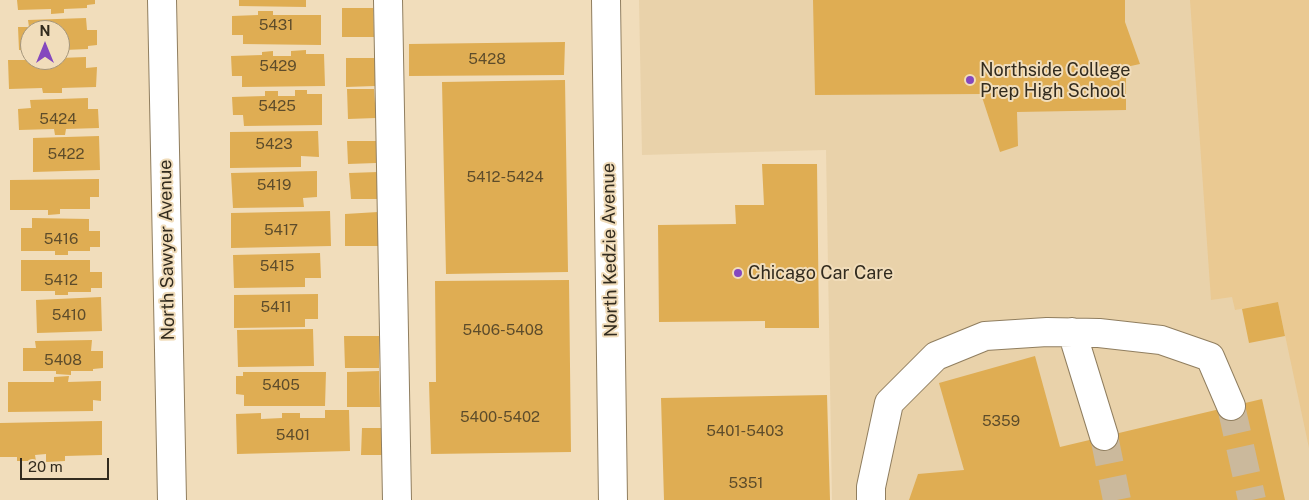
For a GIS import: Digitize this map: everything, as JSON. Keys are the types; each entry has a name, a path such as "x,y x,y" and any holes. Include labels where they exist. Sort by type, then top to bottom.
{"street":[{"name":"North Sawyer Avenue","path":"162,0 172,500"},
{"path":"388,0 397,500"},
{"name":"North Kedzie Avenue","path":"606,0 613,500"},
{"path":"1072,332 1104,436"},
{"path":"871,500 871,487 889,403 936,356 985,336 1072,332 1161,340 1210,357 1231,406"}],"shaded area":[{"path":"639,0 1309,0 1309,500 832,500 826,150 642,155"},
{"path":"1190,0 1309,0 1309,448 1278,302 1235,310 1232,297 1211,300"}],"building":[{"path":"17,0 95,0 95,4 87,5 87,8 64,9 64,13 51,14 51,9 18,10"},
{"path":"239,0 306,0 306,7 239,6"},
{"name":"Northside College Prep High School","path":"813,0 1125,0 1125,22 1140,64 1126,67 1126,110 1017,112 1018,146 1000,152 981,94 815,95"},
{"path":"342,8 373,8 374,37 342,37"},
{"path":"258,11 273,11 273,15 321,15 321,45 243,44 243,35 232,35 232,16 258,15"},
{"path":"86,18 87,30 97,30 97,45 88,46 88,49 70,50 70,20 28,20"},
{"path":"18,27 20,27 20,50 19,50"},
{"path":"565,42 564,75 409,76 409,44"},
{"path":"306,50 306,54 324,54 325,86 242,87 242,76 232,76 231,56 262,55 262,52 273,51 273,56 291,56 291,51"},
{"path":"86,57 86,68 97,67 96,87 62,88 62,93 43,93 42,88 9,89 8,60 20,60 20,70 70,70 70,58"},
{"path":"346,58 375,58 375,86 346,87"},
{"path":"565,80 568,272 446,274 442,82"},
{"path":"347,89 374,89 376,118 348,119"},
{"path":"295,90 307,90 307,94 322,94 322,125 244,126 243,115 233,115 232,97 265,96 265,91 278,91 278,96 295,96"},
{"path":"88,98 88,109 98,109 99,128 66,129 65,135 55,135 54,129 19,130 18,109 31,108 30,100"},
{"path":"318,131 319,157 301,156 301,167 230,168 230,132"},
{"path":"99,136 100,170 33,172 33,138"},
{"path":"347,141 376,141 376,163 348,164"},
{"name":"Chicago Car Care","path":"762,164 817,164 819,328 765,328 765,321 659,322 658,225 736,224 735,205 764,205"},
{"path":"317,171 317,197 303,198 304,207 233,208 231,173"},
{"path":"378,172 380,199 351,199 349,173"},
{"path":"99,179 99,197 90,197 90,209 60,209 60,214 48,215 48,210 10,210 10,180"},
{"path":"330,211 331,246 231,248 231,213"},
{"path":"378,212 379,246 345,246 345,214"},
{"path":"32,218 89,219 89,231 100,231 100,247 90,247 90,251 68,251 68,255 55,255 55,251 21,251 21,228 32,228"},
{"path":"320,253 321,278 305,278 305,287 234,288 233,255"},
{"path":"21,260 90,260 90,272 102,272 102,288 91,288 91,292 68,292 68,295 55,295 55,291 21,291"},
{"path":"569,280 571,452 431,454 429,382 436,382 435,281"},
{"path":"318,294 318,319 305,319 305,327 234,328 234,295"},
{"path":"101,297 102,331 37,333 36,300"},
{"path":"1278,302 1285,336 1249,343 1242,309"},
{"path":"313,329 314,366 238,367 237,330"},
{"path":"344,336 379,336 379,368 345,368"},
{"path":"92,340 91,351 103,351 103,368 93,369 93,371 71,371 71,375 56,374 56,371 23,371 23,348 36,348 35,341"},
{"path":"1035,356 1060,447 1262,399 1285,500 909,500 918,474 964,470 939,383"},
{"path":"379,371 380,407 347,407 347,372"},
{"path":"243,372 326,372 325,406 244,406 244,395 236,394 236,376 243,376"},
{"path":"69,376 68,382 101,381 101,401 93,400 93,411 8,412 8,382 54,382 54,377"},
{"path":"827,395 830,500 664,500 661,398"},
{"path":"325,410 349,410 350,451 237,454 236,414 261,413 261,419 282,418 282,413 300,413 300,418 325,418"},
{"path":"102,421 102,455 65,456 65,461 46,462 46,454 35,455 36,461 17,461 17,457 0,457 0,423"},
{"path":"362,428 383,428 382,455 361,455"}],"tunnel":[{"path":"1231,406 1252,500"},
{"path":"1104,436 1117,500"}],"place":[{"name":"Northside College Prep High School","path":"970,80"},
{"name":"Chicago Car Care","path":"738,273"}]}
